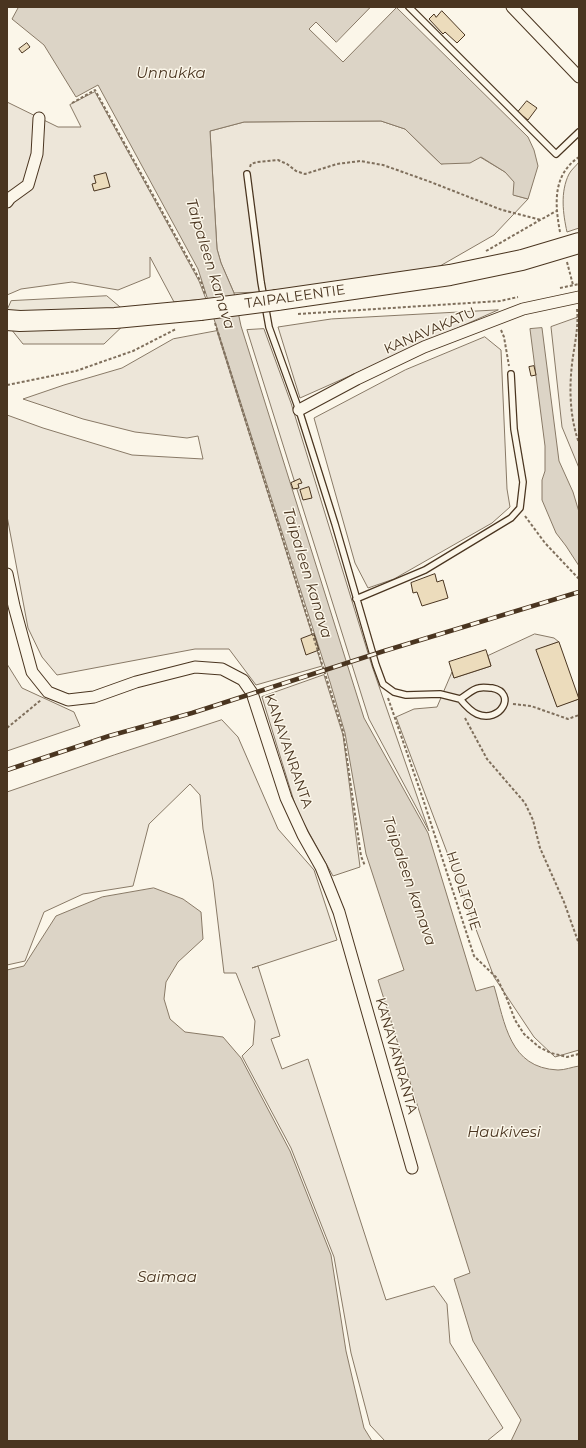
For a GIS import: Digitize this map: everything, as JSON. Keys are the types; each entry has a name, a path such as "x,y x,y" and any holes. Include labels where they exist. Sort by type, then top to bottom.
{"highway":[{"name":"TAIPALEENTIE","path":"7,320 20,321 115,318 207,310 450,275 522,260 579,243"}],"street":[{"path":"512,7 579,77"},
{"path":"7,202 10,198 28,185 37,154 39,118"},
{"name":"KANAVAKATU","path":"299,410 356,379 424,347 522,309 577,297"},
{"name":"KANAVANRANTA","path":"7,574 32,672 48,692 68,700 94,697 136,682 195,667 222,669 243,680 252,693 286,798 303,835 321,867 338,912 412,1168"}],"lane":[{"path":"409,7 556,154 579,132"},
{"path":"247,174 261,282 269,326 299,410 376,665 384,684 394,692 406,695 440,694 460,699 468,708 478,714 487,716 494,716 502,710 505,702 504,696 501,692 495,689 487,688 479,688 460,699"},
{"path":"356,599 425,570 511,518 520,508 523,482 514,429 510,374"}],"path":[{"path":"72,102 95,90 202,284 207,310 343,731 361,856 365,866"},
{"path":"561,236 556,211 557,189 564,174 579,157"},
{"path":"247,174 251,164 278,160 287,164 296,172 305,174 337,164 360,161 383,165 502,210 541,220"},
{"path":"482,252 556,211"},
{"path":"558,288 573,285 567,261"},
{"path":"295,314 500,302 522,297"},
{"path":"577,297 577,333 572,365 570,400 576,435 579,443"},
{"path":"496,319 504,337 510,374"},
{"path":"7,385 76,370 110,360 133,351 173,330 180,329"},
{"path":"520,508 545,543 579,579"},
{"name":"HUOLTOTIE","path":"384,684 474,956 497,978 515,1020 524,1034 539,1047 551,1053 567,1056 579,1054"},
{"path":"7,728 44,698"},
{"path":"505,702 531,706 568,719 579,716"},
{"path":"462,713 487,759 525,802 533,820 540,848 564,902 579,944"}],"shaded area":[{"path":"95,92 199,281 206,299 174,302 150,257 150,277 118,290 72,282 21,289 7,295 7,102 58,127 81,127 70,105"},
{"path":"381,121 405,129 441,164 480,157 505,172 515,182 514,195 528,199 494,235 440,266 398,275 259,292 234,293 221,263 217,249 210,131 244,122"},
{"path":"579,162 579,228 567,232 564,218 564,188 569,174"},
{"path":"107,296 126,312 7,316 7,310 11,301"},
{"path":"498,310 300,398 278,327 331,319"},
{"path":"579,317 579,468 562,427 551,327"},
{"path":"130,319 104,344 23,344 7,324"},
{"path":"264,329 291,403 372,666 429,831 369,719 247,330"},
{"path":"217,331 322,666 256,685 229,649 195,649 57,675 42,657 28,628 7,516 7,415 43,428 132,455 203,459 198,436 187,438 135,432 83,419 23,399 122,368 173,339"},
{"path":"485,337 501,350 507,489 510,507 492,523 394,579 368,588 355,563 314,418 405,370"},
{"path":"535,634 554,638 559,642 537,651 557,706 579,699 579,1050 555,1057 534,1037 494,977 396,717 414,709 437,707 452,672 454,678 491,666 488,656"},
{"path":"7,664 22,688 74,712 80,726 7,751"},
{"path":"324,675 343,735 360,867 333,876 297,811 262,697"},
{"path":"222,720 238,737 278,829 314,870 337,940 258,966 280,1036 271,1039 282,1069 308,1059 386,1300 434,1286 447,1304 450,1343 503,1428 487,1441 385,1441 370,1425 351,1353 334,1257 291,1148 242,1056 253,1045 255,1021 236,973 224,973 213,881 203,829 200,795 190,784 149,824 133,886 83,894 44,912 25,961 7,965 7,792"}],"water":[{"path":"18,7 396,7 528,137 534,150 538,166 528,199 513,195 514,182 505,172 481,157 470,163 441,164 405,129 381,121 244,122 210,131 217,249 221,263 234,293 241,326 364,718 428,833 476,991 494,986 506,1028 512,1041 519,1052 529,1061 542,1067 558,1070 579,1066 579,1441 511,1441 521,1420 473,1341 454,1279 470,1273 378,980 404,970 366,854 345,733 198,269 98,85 76,97 44,45 12,19"},
{"path":"542,328 559,461 573,492 579,512 579,566 556,533 542,500 542,480 545,471 545,446 530,329"},
{"name":"Saimaa","path":"154,888 183,899 201,912 203,939 178,962 166,982 164,999 170,1019 185,1032 223,1037 241,1058 290,1151 331,1255 346,1351 364,1428 372,1441 7,1441 7,970 24,966 56,916 102,897"}],"pier":[{"path":"371,7 397,7 343,62 309,29 316,22 336,42"}],"building":[{"path":"442,11 465,35 457,43 445,32 443,34 429,19 434,14 436,17"},
{"path":"27,43 30,47 22,53 19,49"},
{"path":"527,101 537,108 528,120 518,112"},
{"path":"106,173 110,187 94,191 92,184 96,183 94,176"},
{"path":"534,366 536,375 531,376 529,367"},
{"path":"300,479 302,483 298,484 299,488 293,489 291,483"},
{"path":"309,487 312,498 303,500 300,490"},
{"path":"435,574 437,582 443,580 448,598 422,606 417,592 413,593 411,583"},
{"path":"314,634 319,650 306,655 301,639"},
{"path":"559,642 579,699 557,707 536,650"},
{"path":"486,650 491,666 454,678 449,662"}],"railway":[{"path":"7,770 109,736 192,713 384,651 579,592"}],"water label":[{"name":"Unnukka","path":"171,74"},
{"name":"Taipaleen kanava","path":"210,264"},
{"name":"Taipaleen kanava","path":"307,573"},
{"name":"Taipaleen kanava","path":"409,881"},
{"name":"Haukivesi","path":"504,1133"}]}
